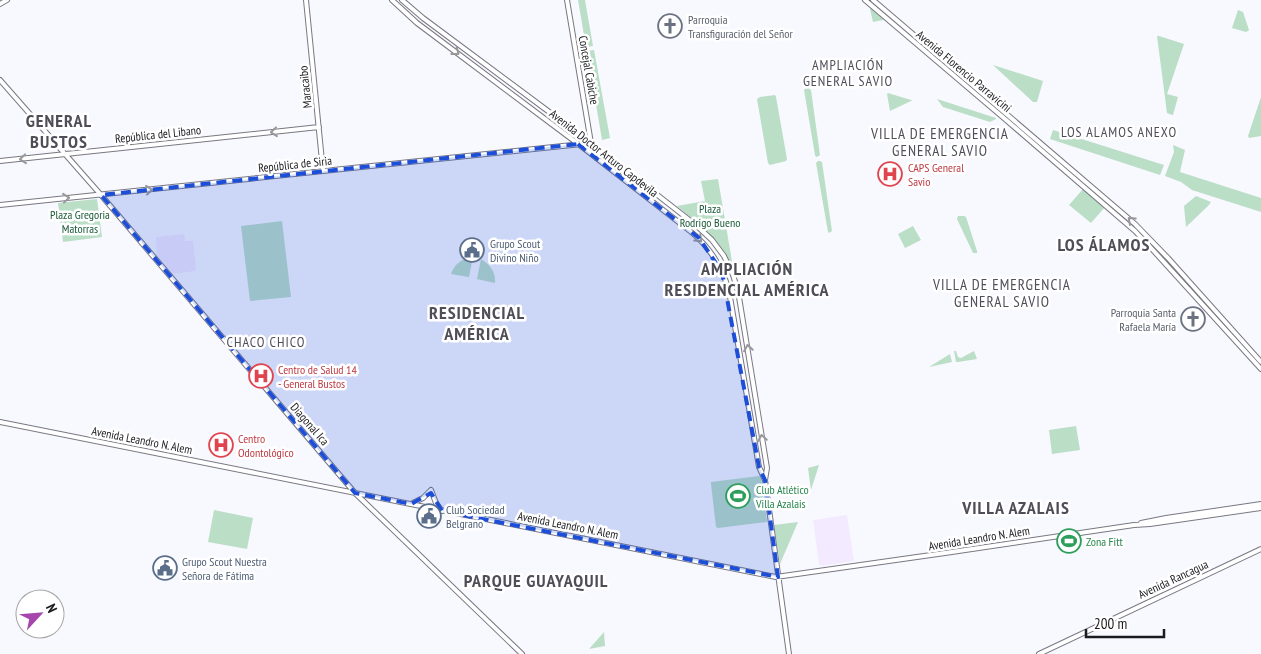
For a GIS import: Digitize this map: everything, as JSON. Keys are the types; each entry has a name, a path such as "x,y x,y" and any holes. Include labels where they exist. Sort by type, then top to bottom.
{"main road":[{"path":"0,4 7,0"},
{"name":"Maracaibo","path":"306,0 324,171"},
{"name":"Avenida Doctor Arturo Capdevila","path":"392,0 417,23 699,238 710,250 725,278 759,467 765,480"},
{"name":"Avenida Doctor Arturo Capdevila","path":"402,0 421,17 592,143 698,226 712,240 728,263 738,291 767,468 765,480 789,654"},
{"name":"Concejal Cabiche","path":"567,0 592,143 597,160"},
{"name":"Avenida Florencio Parravicini","path":"865,0 1135,232 1261,369"},
{"name":"Avenida Florencio Parravicini","path":"873,0 1135,224 1261,362"},
{"name":"Diagonal Ica","path":"0,80 356,493 522,654"},
{"name":"República del Libano","path":"0,161 319,127"},
{"name":"República de Siria","path":"0,205 592,143"},
{"name":"Avenida Leandro N. Alem","path":"0,422 778,577 1261,504"},
{"path":"411,504 423,498 431,490 436,503 442,510"},
{"name":"Avenida Leandro N. Alem","path":"1136,524 1150,524 1261,508"},
{"name":"Avenida Rancagua","path":"1040,654 1261,549"}],"highlighted area":[{"path":"578,144 699,238 722,272 759,467 765,480 778,577 442,511 431,493 411,504 355,493 101,195"}],"shaded area":[{"path":"184,234 185,241 193,241 196,270 172,274 157,257 156,238"},
{"path":"847,515 854,561 822,566 819,564 813,520"}],"green space":[{"path":"578,0 585,0 593,46 586,47"},
{"path":"871,7 884,18 883,20 873,22"},
{"path":"1238,10 1243,12 1249,30 1246,32 1232,28"},
{"path":"1157,36 1184,44 1167,94 1178,97 1173,115 1167,113"},
{"path":"594,50 610,138 602,140 587,51"},
{"path":"993,65 1043,81 1037,102 1033,102"},
{"path":"808,88 811,90 820,155 816,157 804,90"},
{"path":"888,93 911,100 913,100 890,111"},
{"path":"775,95 787,159 786,161 770,165 768,163 757,99"},
{"path":"1261,97 1261,136 1249,138 1248,136"},
{"path":"937,99 996,119 990,122 943,107"},
{"path":"1053,130 1164,165 1160,175 1050,139"},
{"path":"1173,145 1185,150 1180,172 1261,198 1261,212 1192,190 1181,182 1165,176 1174,152"},
{"path":"818,161 822,162 832,231 829,233 816,163"},
{"name":"Plaza Rodrigo Bueno","path":"718,179 734,273 723,252 710,235 677,206 705,201 701,181"},
{"path":"1083,189 1105,207 1091,223 1069,205"},
{"path":"1196,196 1211,202 1186,227 1184,206"},
{"name":"Plaza Gregoria Matorras","path":"97,199 102,237 63,242 58,203"},
{"path":"958,216 966,217 977,253 973,253 957,219"},
{"path":"282,221 291,297 250,301 241,226"},
{"path":"913,226 921,240 905,248 898,234"},
{"path":"473,257 469,277 451,274 459,262"},
{"path":"481,259 492,269 495,283 477,279"},
{"path":"954,351 961,358 974,351 977,359 956,362"},
{"path":"950,354 952,362 929,367"},
{"path":"1076,426 1080,450 1052,454 1049,430"},
{"path":"819,465 811,490 808,468"},
{"name":"Club Atlético Villa Azalais","path":"761,477 767,522 716,527 711,482"},
{"path":"214,510 253,518 247,549 208,542"},
{"path":"798,522 780,564 774,525"},
{"path":"604,632 605,646 589,649"}],"place":[{"name":"Parroquia Transfiguración del Señor","path":"670,26"},
{"name":"CAPS General Savio","path":"890,174"},
{"name":"Grupo Scout Divino Niño","path":"472,250"},
{"name":"Parroquia Santa Rafaela María","path":"1193,319"},
{"name":"Centro de Salud 14 - General Bustos","path":"261,376"},
{"name":"Centro Odontológico","path":"221,445"},
{"name":"Club Atlético Villa Azalais","path":"738,496"},
{"name":"Club Sociedad Belgrano","path":"429,516"},
{"name":"Zona Fitt","path":"1069,541"},
{"name":"Grupo Scout Nuestra Señora de Fátima","path":"165,568"}],"district":[{"name":"AMPLIACIÓN GENERAL SAVIO","path":"848,74"},
{"name":"GENERAL BUSTOS","path":"59,130"},
{"name":"LOS ALAMOS ANEXO","path":"1119,132"},
{"name":"VILLA DE EMERGENCIA GENERAL SAVIO","path":"940,142"},
{"name":"LOS ÁLAMOS","path":"1104,244"},
{"name":"AMPLIACIÓN RESIDENCIAL AMÉRICA","path":"747,278"},
{"name":"VILLA DE EMERGENCIA GENERAL SAVIO","path":"1002,292"},
{"name":"RESIDENCIAL AMÉRICA","path":"477,322"},
{"name":"CHACO CHICO","path":"266,342"},
{"name":"VILLA AZALAIS","path":"1016,507"},
{"name":"PARQUE GUAYAQUIL","path":"536,580"}]}
